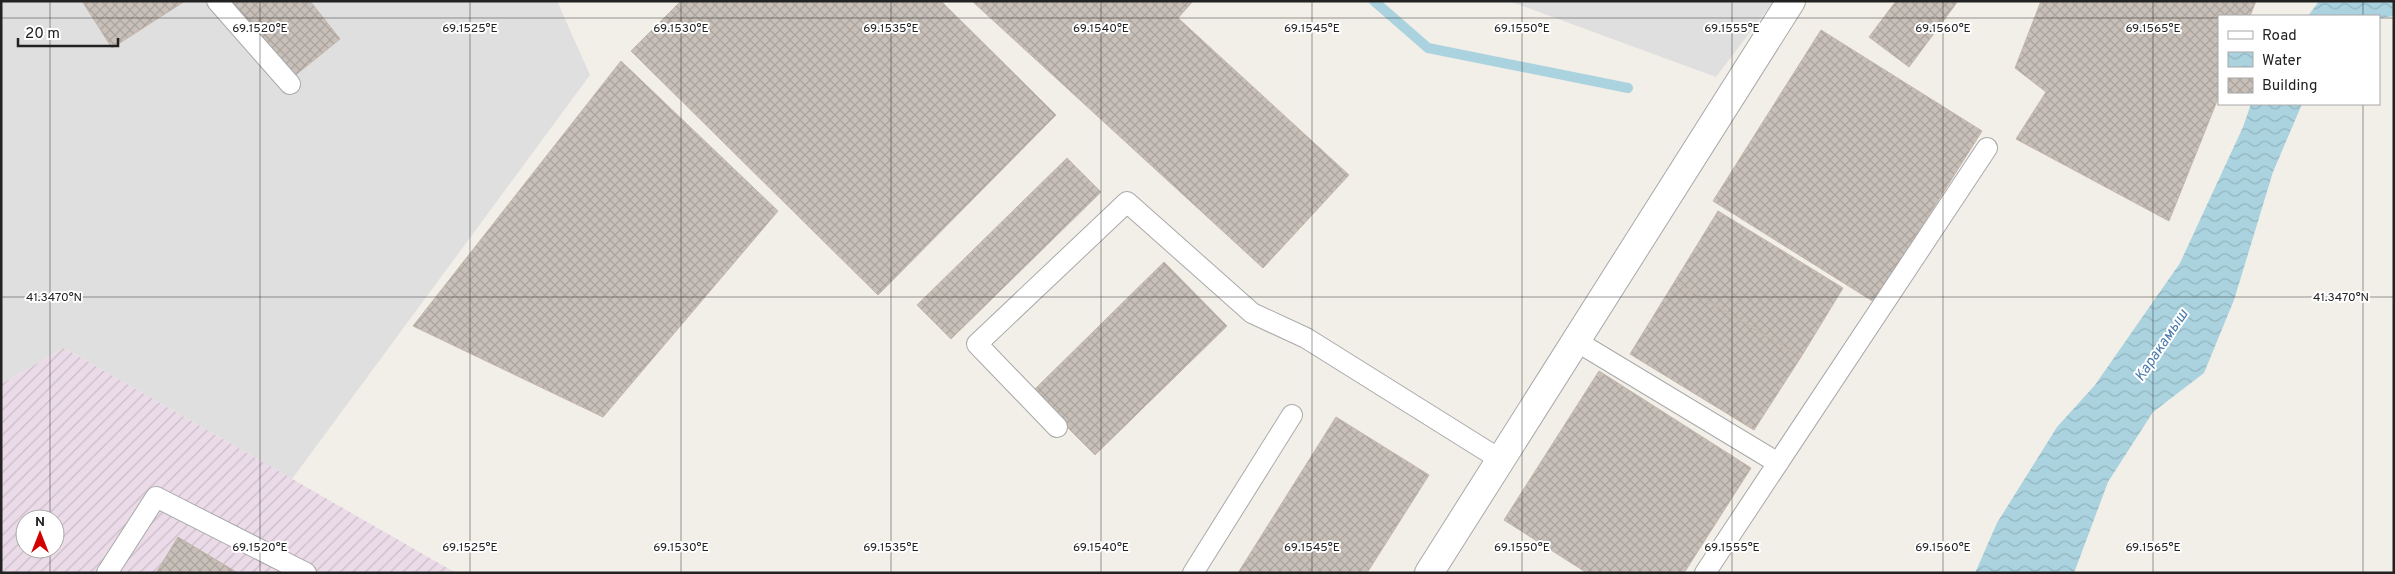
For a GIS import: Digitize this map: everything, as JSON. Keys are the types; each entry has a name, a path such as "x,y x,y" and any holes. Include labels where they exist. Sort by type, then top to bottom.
{"street":[{"path":"1429,573 1791,1"}],"lane":[{"path":"217,1 290,84"},
{"path":"1705,573 1987,148"},
{"path":"1057,428 977,344 1127,202 1252,313 1306,338 1501,460"},
{"path":"1576,342 1778,463"},
{"path":"1193,573 1292,415"},
{"path":"106,573 156,497 306,573"}],"shaded area":[{"path":"1,1 557,1 590,75 292,479 64,348 1,384"},
{"path":"1509,1 1774,1 1716,77"},
{"path":"64,348 456,573 1,573 1,384"}],"water":[{"path":"2319,1 2394,1 2394,16 2380,18 2380,15 2309,15"},
{"name":"Каракамыш","path":"2251,105 2302,105 2273,172 2234,300 2204,373 2153,412 2108,482 2074,573 1975,573 1997,523 2057,427 2095,385 2180,263 2243,127"}],"building":[{"path":"82,1 185,1 112,48"},
{"path":"229,1 310,1 340,39 292,78"},
{"path":"681,1 941,1 1056,115 878,295 631,51"},
{"path":"972,1 1193,1 1178,18 1349,175 1263,268"},
{"path":"1896,1 1958,1 1909,67 1869,37"},
{"path":"2041,1 2256,1 2250,15 2218,15 2218,98 2169,221 2016,139 2046,92 2015,68"},
{"path":"1821,30 1982,131 1874,302 1713,201"},
{"path":"621,61 778,211 603,417 413,326"},
{"path":"1067,158 1101,192 951,339 917,305"},
{"path":"1718,211 1843,288 1801,357 1675,281"},
{"path":"1164,262 1227,326 1095,455 1032,392"},
{"path":"1675,281 1801,357 1754,430 1630,354"},
{"path":"1599,371 1751,468 1684,573 1587,573 1504,520"},
{"path":"1336,417 1429,475 1367,573 1238,573"},
{"path":"178,537 238,573 156,573"}],"waterway":[{"path":"1374,1 1428,48 1628,88"}]}
